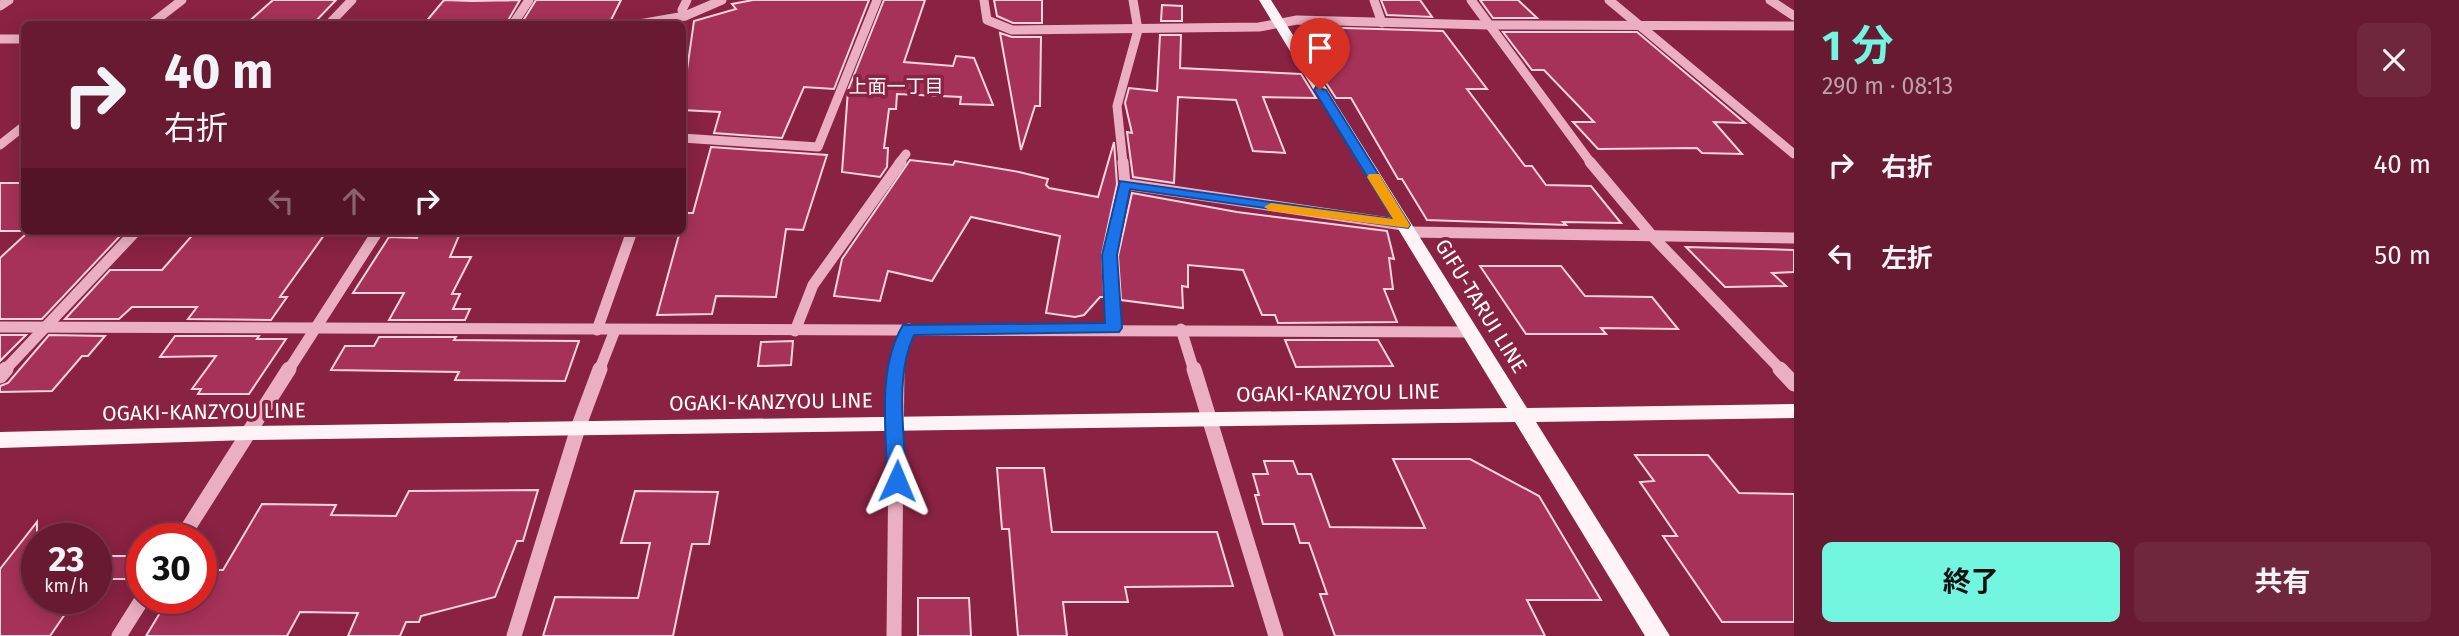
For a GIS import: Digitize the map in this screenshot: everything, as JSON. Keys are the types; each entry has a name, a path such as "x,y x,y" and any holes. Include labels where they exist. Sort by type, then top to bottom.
{"main road":[{"name":"GIFU-TARUI LINE","path":"1265,0 1658,636"},
{"name":"OGAKI-KANZYOU LINE","path":"0,440 248,433 1521,412 1794,411"}],"street":[{"path":"0,6 9,0"},
{"path":"155,21 182,0"},
{"path":"332,21 352,0"},
{"path":"515,21 529,0"},
{"path":"685,16 682,10 687,0"},
{"path":"656,21 685,16 722,0"},
{"path":"686,138 818,148 877,0"},
{"path":"984,0 987,20 1012,30 1259,27 1297,20 1488,25 1794,26"},
{"path":"1114,328 1110,255 1125,184 1116,106 1138,30 1133,0"},
{"path":"1374,0 1382,23"},
{"path":"1471,0 1592,166 1654,238 1794,384"},
{"path":"1609,0 1794,154"},
{"path":"1770,0 1794,16"},
{"path":"0,38 21,39"},
{"path":"0,145 21,131"},
{"path":"795,331 813,285 906,154"},
{"path":"1125,184 1406,228 1654,238 1794,239"},
{"path":"0,376 132,235"},
{"path":"191,523 375,235"},
{"path":"597,330 631,235"},
{"path":"0,327 795,331 1114,328 1468,332"},
{"path":"894,636 897,423 895,375 899,350 909,329"},
{"path":"1181,329 1206,418 1220,449 1276,636"},
{"path":"514,636 578,428 615,330"},
{"path":"119,636 133,614"}],"building":[{"path":"273,0 336,0 316,21 249,21"},
{"path":"444,0 520,0 508,21 426,21"},
{"path":"536,0 621,0 610,21 523,21"},
{"path":"753,0 869,0 834,89 804,87 782,138 714,133 720,112 686,110 686,70 694,21 736,9 732,4"},
{"path":"884,0 925,0 904,62 953,66 956,56 974,58 993,105 960,104 961,97 897,94 896,109 889,109 884,148 888,148 887,167 880,177 842,172 848,90"},
{"path":"994,0 1042,0 1042,23 1013,23 997,16"},
{"path":"1381,0 1420,0 1432,17 1387,15"},
{"path":"1480,0 1518,0 1537,18 1493,18"},
{"path":"1162,5 1182,6 1182,21 1161,21"},
{"path":"1312,27 1443,31 1487,89 1467,89 1525,166 1532,166 1546,185 1591,186 1621,223 1563,222 1566,225 1427,220 1402,179 1398,179 1351,98 1336,98 1321,75 1331,75 1306,33 1315,33"},
{"path":"1503,32 1637,32 1745,123 1714,122 1742,154 1702,153 1697,148 1598,149 1573,122 1594,122 1544,70 1532,70"},
{"path":"1000,33 1012,37 1041,37 1040,106 1035,106 1021,150"},
{"path":"1160,35 1181,35 1180,68 1301,74 1316,98 1263,97 1285,153 1253,151 1236,100 1178,97 1174,183 1133,177 1127,132 1132,133 1125,103 1129,88 1157,91"},
{"path":"1114,142 1117,184 1102,254 1104,297 1100,297 1084,315 1075,317 1046,313 1060,236 971,217 932,281 888,271 880,301 834,296 842,259 910,160 953,165 955,161 1019,172 1048,179 1046,185 1049,188 1098,197"},
{"path":"711,147 827,155 803,230 786,229 776,297 716,296 712,314 657,315 679,235 686,235 686,213 693,213"},
{"path":"0,183 21,183 21,231 0,231"},
{"path":"1132,193 1237,212 1387,231 1394,259 1389,258 1393,289 1384,289 1397,322 1278,323 1275,315 1262,315 1243,270 1188,265 1188,287 1182,286 1183,308 1121,300 1118,256"},
{"path":"25,235 121,235 42,319 0,319 0,258"},
{"path":"193,235 324,235 280,297 287,297 271,320 188,319 197,307 132,307 119,319 65,319 110,270 162,270"},
{"path":"418,235 459,235 450,257 471,257 452,294 460,294 453,309 470,309 465,320 389,320 404,293 353,293 389,237 417,238"},
{"path":"1686,247 1794,250 1794,272 1772,273 1786,286 1725,287"},
{"path":"1480,266 1561,266 1585,296 1652,297 1678,329 1601,328 1606,334 1526,334"},
{"path":"0,335 26,335 0,361"},
{"path":"49,335 105,336 88,356 82,356 52,391 0,392 0,386 8,383"},
{"path":"175,336 259,336 257,339 286,339 249,394 198,394 201,389 192,389 216,356 160,357"},
{"path":"379,337 579,341 565,381 455,380 459,372 331,370 345,346 374,346"},
{"path":"1285,340 1378,340 1393,366 1296,367"},
{"path":"793,341 791,365 758,366 761,342"},
{"path":"1635,455 1708,455 1739,493 1794,494 1794,622 1722,622 1663,536 1677,536 1640,482 1654,481"},
{"path":"1393,459 1470,459 1539,496 1601,600 1527,600 1545,636 1335,636 1320,594 1327,594 1309,543 1300,543 1294,524 1263,524 1255,495 1259,495 1253,474 1268,474 1264,461 1293,461 1298,474 1311,474 1330,527 1425,528"},
{"path":"997,468 1044,468 1052,532 1217,532 1233,586 1125,587 1128,602 1063,602 1067,636 1018,636 1009,529 1002,529"},
{"path":"538,490 523,541 517,541 495,597 421,616 419,622 406,622 400,636 348,636 358,613 300,612 287,636 146,636 159,614 217,614 217,570 223,570 262,504 336,505 331,515 396,516 409,491"},
{"path":"635,491 718,492 709,544 692,544 673,636 543,636 555,597 638,598 650,543 621,543"},
{"path":"21,542 21,614 65,614 50,636 0,636 0,569"},
{"path":"112,556 126,556 126,579 112,579"},
{"path":"918,598 969,598 971,636 918,636"}],"slow traffic":[{"path":"1271,207 1403,225 1374,177"}],"district":[{"name":"上面一丁目","path":"896,86"}],"route":[{"path":"897,481 895,375 899,350 909,329 1114,328 1110,255 1125,184 1403,225 1320,90"}]}
